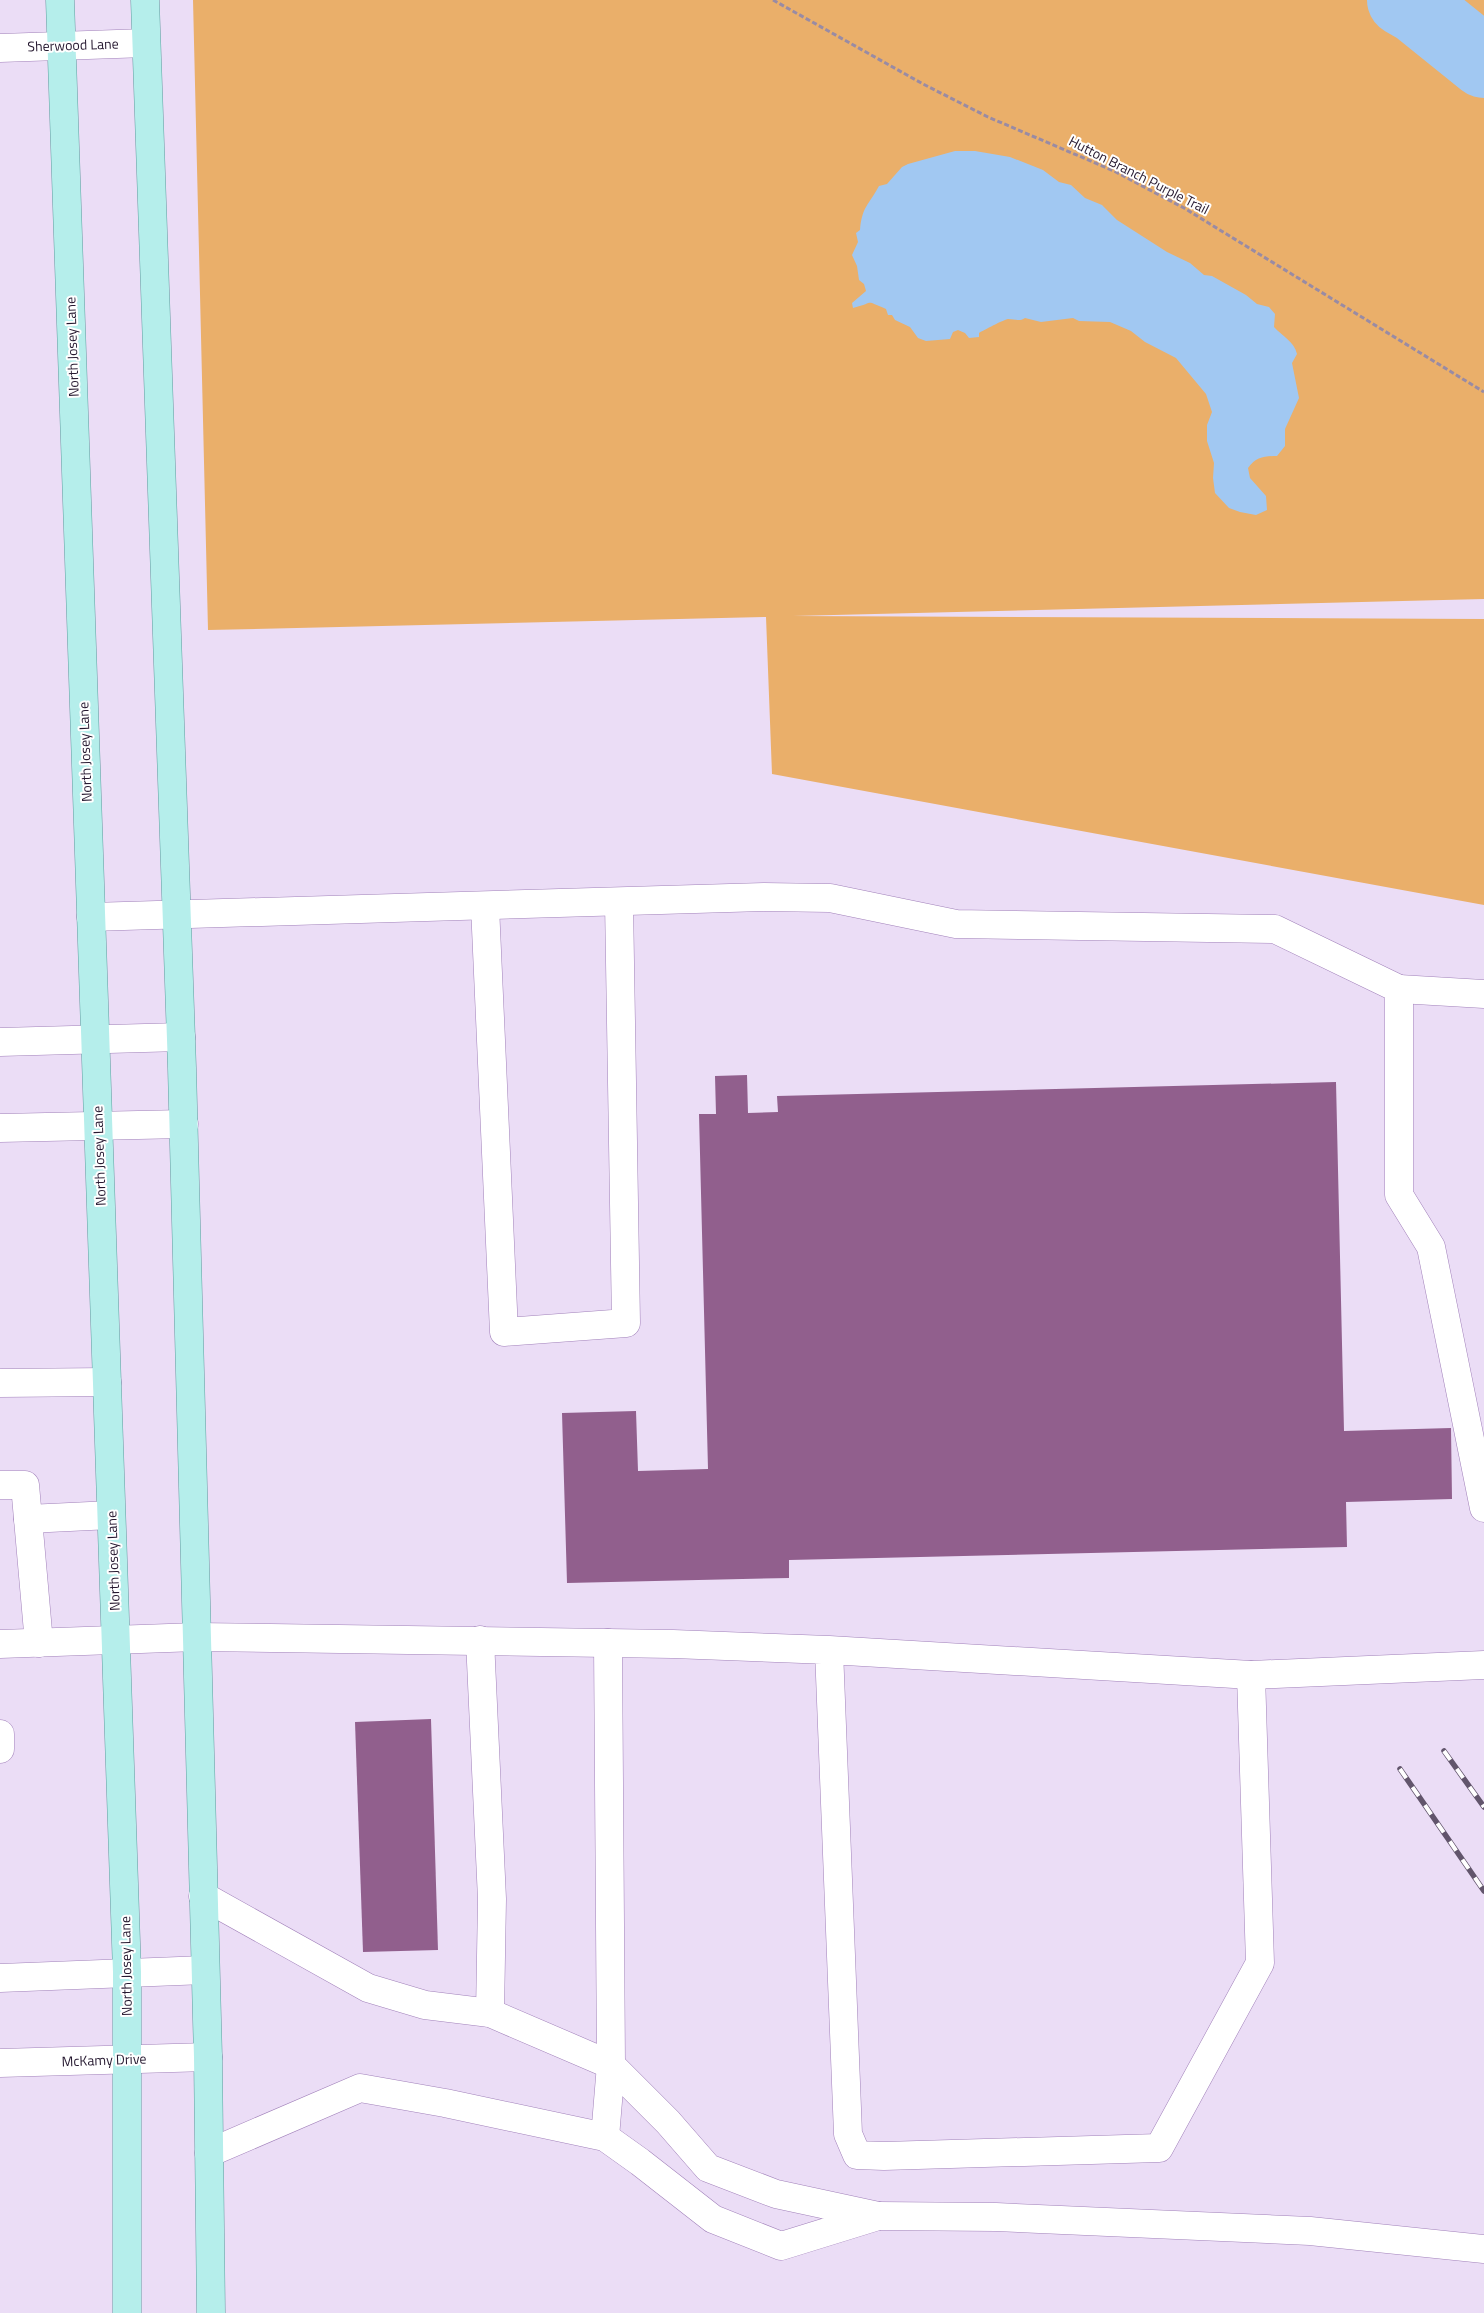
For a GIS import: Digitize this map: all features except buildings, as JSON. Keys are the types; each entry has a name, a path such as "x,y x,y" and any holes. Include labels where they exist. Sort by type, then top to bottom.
{"main road":[{"name":"North Josey Lane","path":"60,0 127,1972 127,2313"},
{"path":"146,0 184,1124 208,2056 211,2313"}],"street":[{"name":"Sherwood Lane","path":"0,48 146,43"},
{"path":"91,917 177,916 764,896 830,898 956,924 1275,929 1399,989 1484,994"},
{"path":"484,906 504,1332 626,1323 619,902"},
{"path":"1399,989 1399,1195 1432,1247 1484,1508"},
{"path":"0,1042 181,1037"},
{"path":"0,1128 184,1124"},
{"path":"0,1383 106,1382"},
{"path":"0,1485 25,1485 38,1643"},
{"path":"28,1519 111,1515"},
{"path":"0,1644 196,1637 608,1643 829,1650 1251,1675 1484,1665"},
{"path":"480,1640 492,1899 490,2013"},
{"path":"605,2137 611,2064 608,1643"},
{"path":"829,1650 848,2134 858,2155 884,2156 1159,2148 1260,1963 1251,1675"},
{"path":"0,1734 0,1749"},
{"path":"203,1896 368,1988 425,2005 490,2013 611,2064 668,2122 708,2168 776,2194 878,2216 996,2217 1310,2231 1484,2250"},
{"path":"0,1978 205,1970"},
{"name":"McKamy Drive","path":"0,2063 208,2056"},
{"path":"209,2153 360,2088 445,2103 605,2137 713,2218 781,2246 878,2216"}],"path":[{"name":"Hutton Branch Purple Trail","path":"773,0 931,88 988,117 1114,171 1184,208 1484,392"}],"shaded area":[{"path":"193,0 1484,0 1484,599 793,616 1484,619 1484,905 772,774 766,617 208,630"}],"water":[{"path":"955,151 975,151 1010,157 1043,170 1059,182 1071,185 1085,198 1102,205 1117,220 1167,252 1190,263 1204,275 1212,276 1246,295 1257,304 1269,307 1275,314 1274,327 1291,342 1296,350 1297,354 1292,363 1299,398 1285,429 1285,446 1277,456 1261,458 1254,461 1248,468 1250,478 1266,496 1267,510 1256,515 1240,512 1229,508 1215,493 1214,463 1207,441 1207,425 1212,412 1206,394 1176,358 1145,342 1131,331 1110,322 1079,321 1073,318 1041,322 1025,318 1002,321 979,333 979,337 969,338 965,333 958,330 953,332 950,339 926,341 918,338 910,327 895,320 892,315 888,315 886,309 872,303 853,308 852,303 866,291 864,284 859,280 857,266 852,255 858,242 856,233 860,230 864,211 879,186 887,184 902,167 908,164"}],"waterway":[{"path":"1403,0 1417,8 1484,62"}],"railway":[{"path":"1444,1751 1484,1807"},
{"path":"1400,1769 1484,1891"}]}
